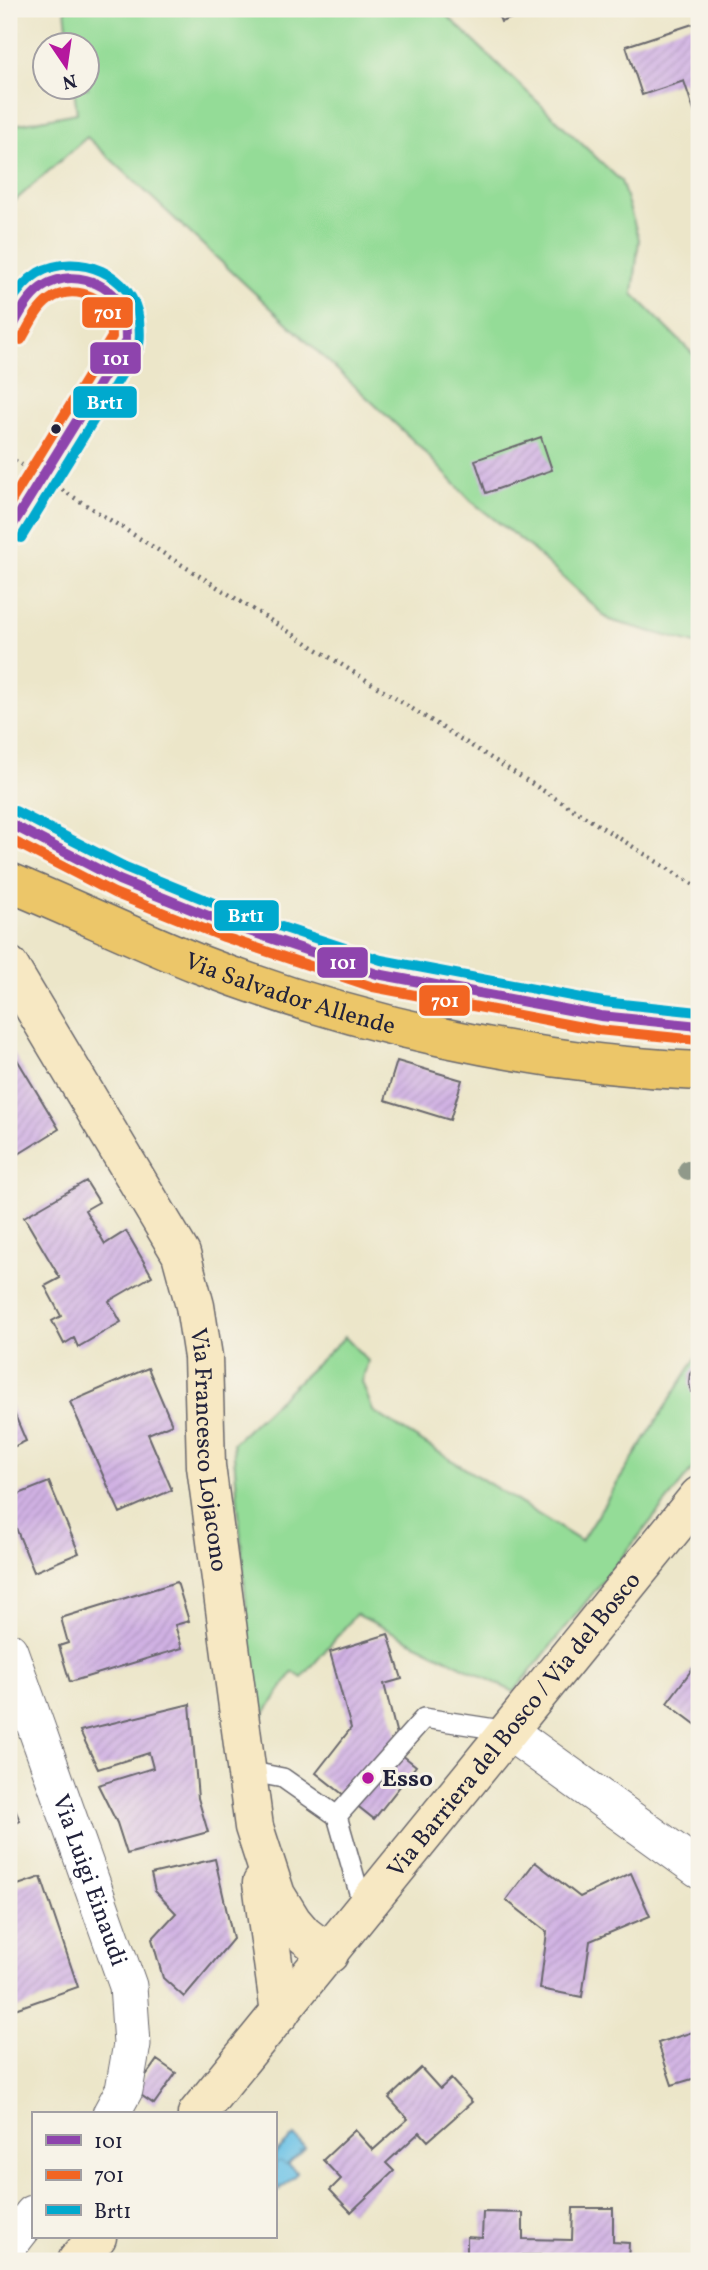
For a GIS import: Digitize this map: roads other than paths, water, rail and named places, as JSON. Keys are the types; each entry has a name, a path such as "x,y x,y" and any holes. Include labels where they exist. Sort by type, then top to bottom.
{"main road":[{"path":"9,869 59,903"},
{"path":"9,882 59,903"},
{"name":"Via Salvador Allende","path":"59,903 199,964 378,1022 429,1034 578,1060 658,1069 699,1070"},
{"name":"Via Francesco Lojacono","path":"9,966 181,1254 195,1306 203,1357 206,1466 254,1826 276,1895 304,1935 329,1954"},
{"name":"Via Barriera del Bosco / Via del Bosco","path":"199,2112 699,1496"},
{"path":"254,1826 280,2013"},
{"path":"77,2261 96,2238"}],"street":[{"name":"Via Luigi Einaudi","path":"9,1651 128,1986 132,2044 124,2090 112,2112"},
{"path":"508,1731 699,1868"},
{"path":"9,2245 32,2215"}],"lane":[{"path":"9,333 31,297 57,280 72,278 88,280 102,286 114,297 122,310 126,325 126,341 9,531"},
{"path":"9,822 119,880 228,924 377,974 601,1016 699,1026"},
{"path":"337,1816 424,1718 508,1731"},
{"path":"247,1771 283,1778 337,1816 364,1911"}],"water":[{"path":"294,2136 305,2148 288,2164 297,2173 279,2191 276,2187 276,2153"}],"place":[{"name":"Esso","path":"368,1778"}]}
